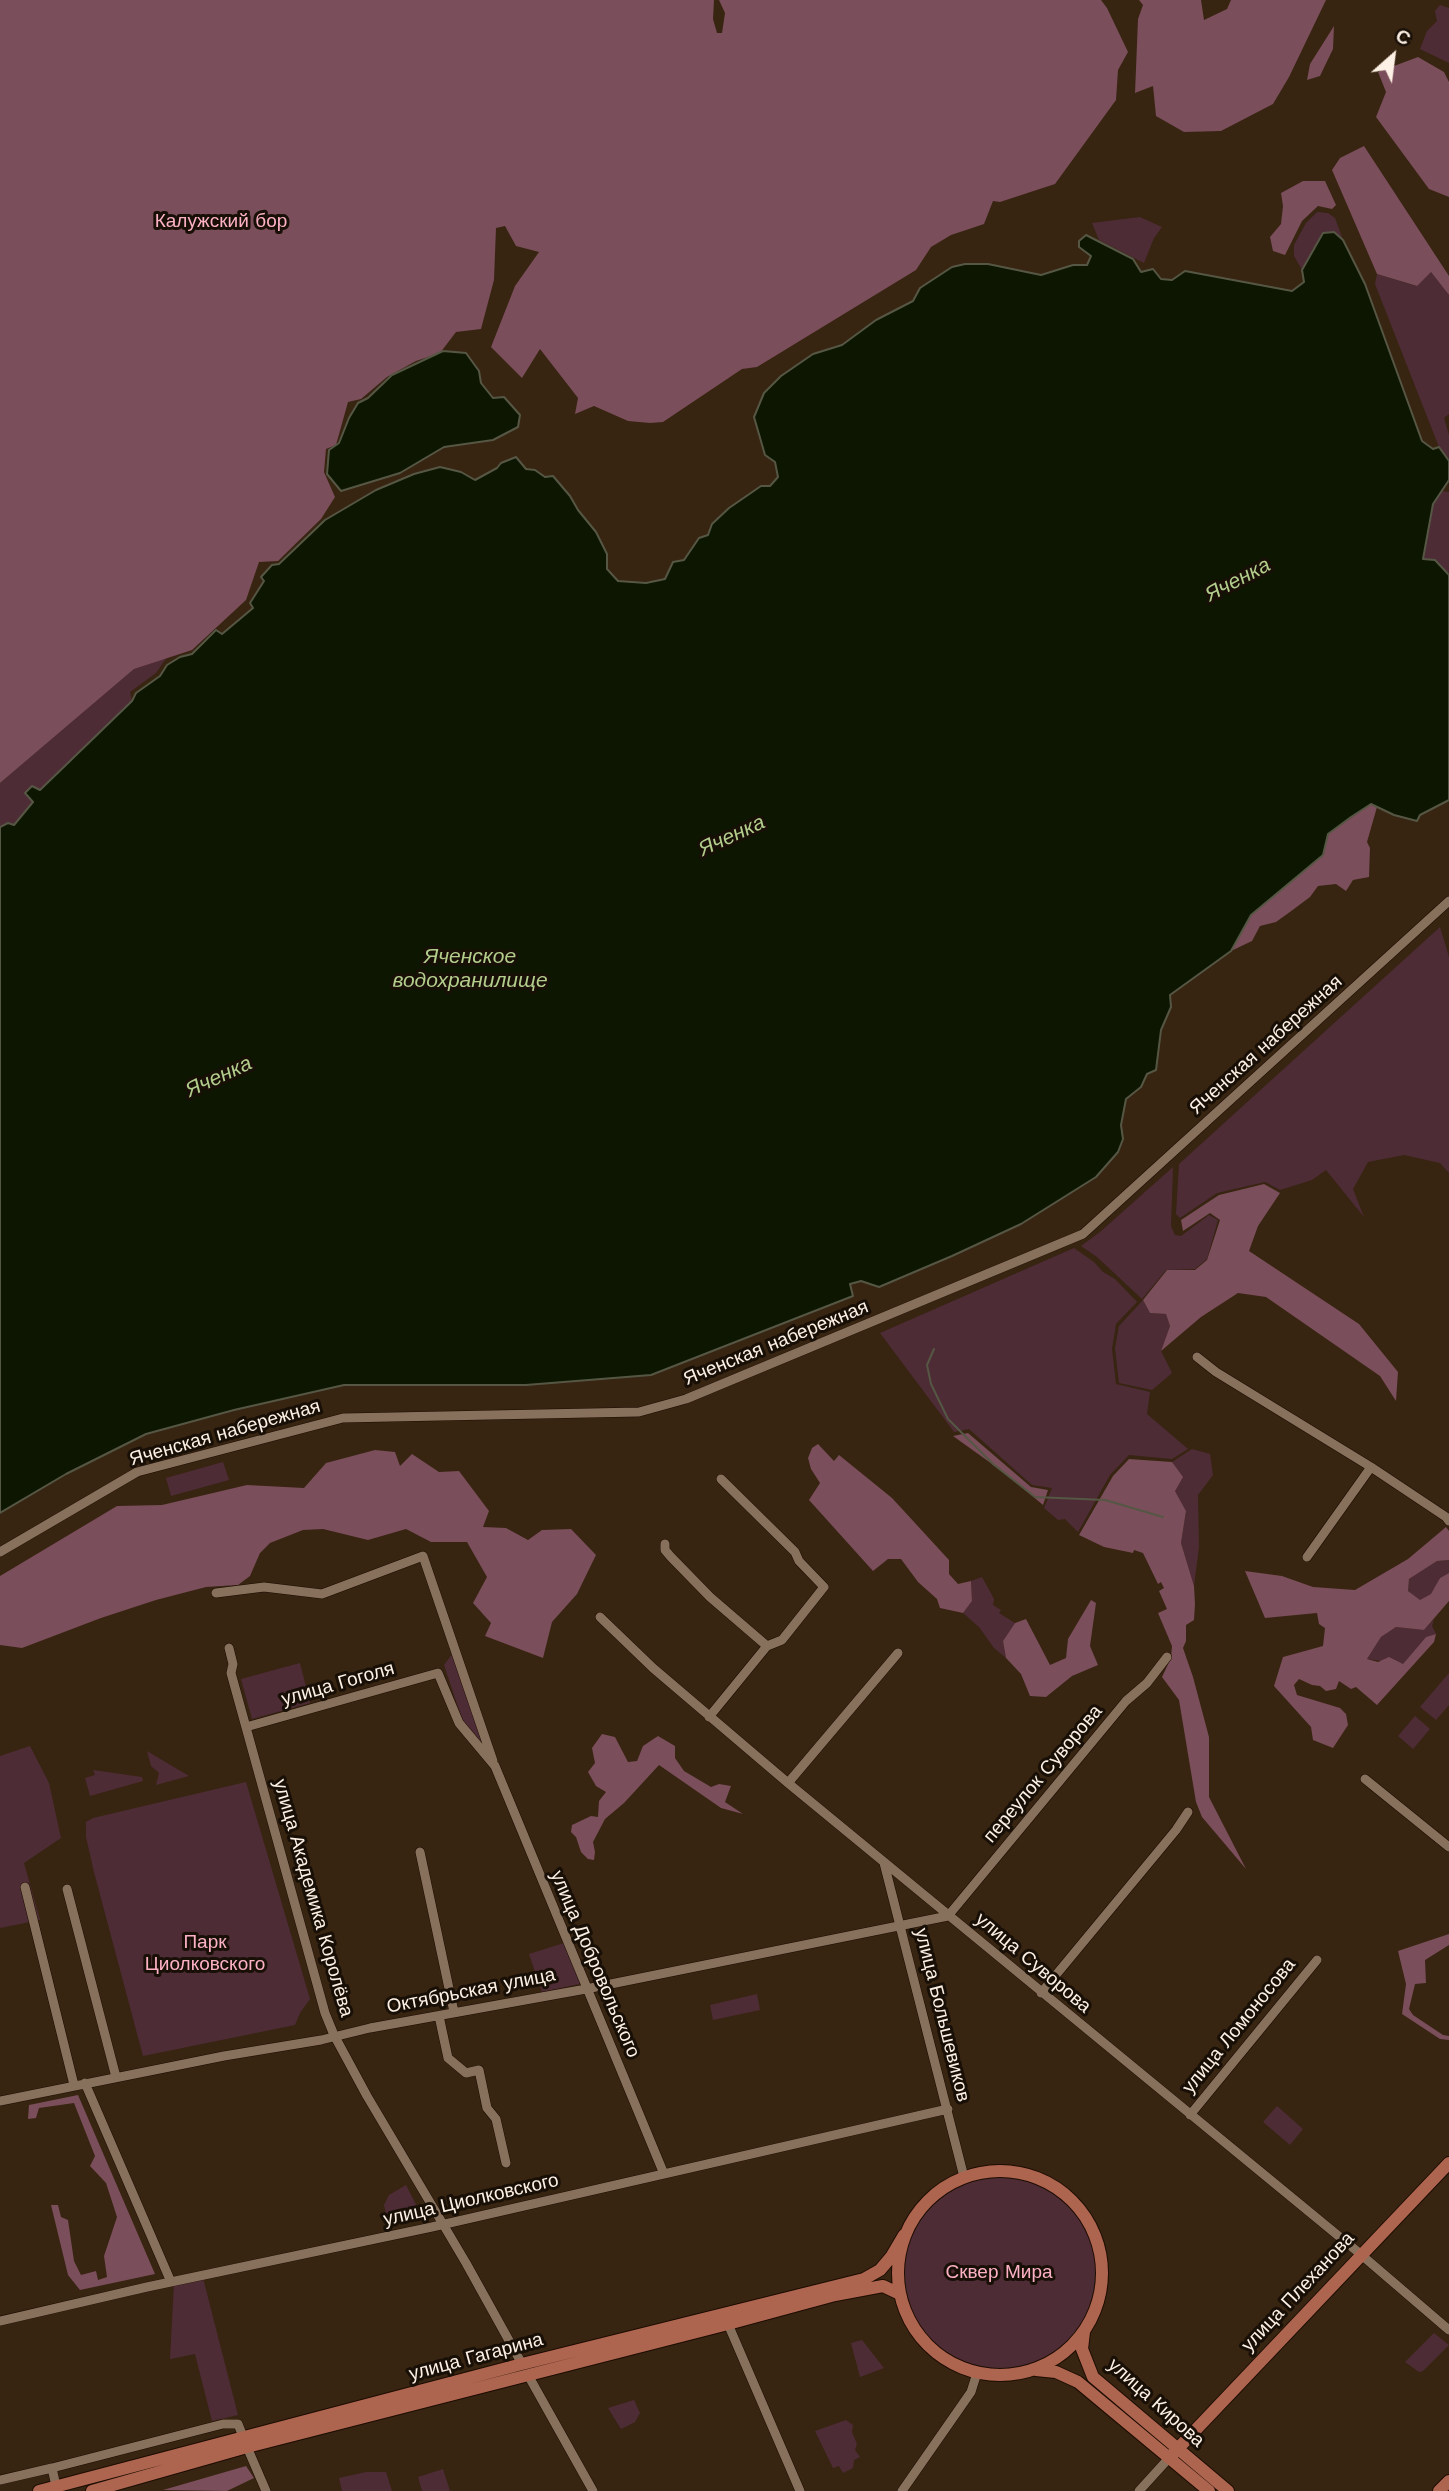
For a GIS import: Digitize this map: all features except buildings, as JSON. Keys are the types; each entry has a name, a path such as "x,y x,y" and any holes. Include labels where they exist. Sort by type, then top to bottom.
{"main road":[{"name":"улица Плеханова","path":"1173,2453 1449,2163"},
{"path":"998,2170 1037,2177 1055,2186 1071,2199 1094,2231 1102,2271 1096,2310 1084,2332 1058,2357 1032,2370 1002,2375 977,2373 944,2359 916,2331 906,2313 896,2276 904,2235 913,2217 934,2193 947,2183 964,2176 998,2170"},
{"name":"улица Гагарина","path":"47,2489 245,2443 864,2279 886,2264 904,2235"},
{"name":"улица Гагарина","path":"525,2369 728,2324 866,2288 883,2286 900,2294"},
{"name":"улица Кирова","path":"1084,2332 1082,2349 1093,2377 1209,2491"},
{"name":"улица Кирова","path":"1032,2370 1056,2372 1078,2382 1227,2491"},
{"name":"улица Гагарина","path":"92,2491 245,2443"},
{"path":"1439,2491 1449,2481"}],"street":[{"name":"Яченская набережная","path":"0,1552 137,1472 343,1418 639,1412 686,1399 1083,1234 1449,901"},
{"path":"1197,1357 1216,1372 1371,1467 1448,1519"},
{"path":"1307,1557 1371,1467"},
{"path":"709,1717 766,1646 782,1640 824,1587 799,1562 795,1552 721,1479"},
{"path":"665,1544 665,1550 671,1558 710,1597 766,1646"},
{"name":"улица Добровольского","path":"216,1593 264,1587 322,1594 423,1556 495,1766 664,2174"},
{"name":"улица Суворова","path":"600,1617 709,1717 1449,2330"},
{"name":"улица Академика Королёва","path":"229,1648 233,1664 231,1673 320,1999 334,2035 593,2491"},
{"path":"789,1783 898,1653"},
{"name":"переулок Суворова","path":"948,1916 1119,1710 1147,1683 1167,1657"},
{"name":"улица Добровольского","path":"438,1673 459,1723 495,1766"},
{"name":"улица Гоголя","path":"246,1727 438,1673"},
{"path":"1365,1779 1449,1847"},
{"path":"1041,1993 1188,1812"},
{"path":"420,1852 454,2012"},
{"name":"улица Большевиков","path":"884,1863 964,2176"},
{"path":"25,1887 74,2085"},
{"path":"68,1889 116,2077"},
{"name":"Октябрьская улица","path":"0,2101 454,2012 586,1989 948,1916"},
{"name":"улица Ломоносова","path":"1190,2115 1317,1960"},
{"path":"439,2016 448,2058 466,2073 479,2070 487,2108 496,2119 506,2163"},
{"path":"85,2083 172,2282"},
{"name":"улица Циолковского","path":"0,2321 948,2109"},
{"path":"728,2324 800,2491"},
{"path":"902,2491 971,2392 977,2373"},
{"path":"0,2480 223,2424 238,2424 266,2491"},
{"name":"улица Плеханова","path":"1139,2491 1173,2453"},
{"path":"47,2469 47,2489"}],"green space":[{"name":"Калужский бор","path":"0,0 714,0 713,19 717,33 722,33 725,13 719,0 1101,0 1128,52 1118,70 1116,100 1055,184 1000,202 993,201 984,224 951,235 931,247 916,270 757,367 742,369 663,422 628,421 594,406 575,414 578,398 540,349 522,378 491,347 515,286 539,252 516,246 505,226 496,228 494,280 481,329 456,332 440,353 416,361 387,377 361,399 348,402 336,445 326,449 324,472 335,497 321,519 278,561 259,562 246,600 192,650 134,669 0,783"},
{"path":"1139,0 1201,0 1204,20 1227,9 1231,0 1326,0 1273,104 1221,131 1184,132 1156,116 1153,86 1135,93 1138,19 1143,5"},
{"path":"1440,5 1449,8 1449,63 1420,49 1427,31 1437,21 1435,11"},
{"path":"1334,26 1333,49 1320,76 1307,80 1310,64"},
{"path":"1418,57 1444,72 1449,82 1449,197 1429,189 1376,117 1386,92 1378,72"},
{"path":"1364,146 1449,276 1449,295 1431,272 1417,286 1377,274 1332,170 1340,158"},
{"path":"1303,181 1325,181 1336,205 1332,209 1318,206 1302,221 1285,255 1273,251 1270,237 1281,224 1281,193"},
{"path":"1317,212 1328,213 1335,218 1343,240 1333,232 1318,241 1302,270 1294,256 1294,245 1306,223"},
{"path":"1140,217 1162,227 1154,238 1144,263 1099,240 1092,223"},
{"path":"1431,272 1449,295 1449,414 1444,418 1449,435 1449,461 1439,447 1375,284 1377,274 1416,286"},
{"path":"1442,491 1449,492 1449,644 1423,559 1433,504"},
{"path":"167,657 156,673 130,692 132,701 40,790 32,786 25,793 33,802 14,825 8,823 0,827 0,783 134,669"},
{"path":"1371,804 1377,807 1367,842 1370,848 1369,877 1353,880 1346,891 1336,884 1318,886 1310,897 1276,922 1260,926 1252,941 1231,951 1251,915 1323,855 1328,834"},
{"path":"1440,927 1449,957 1449,1173 1440,1163 1404,1155 1368,1162 1353,1189 1364,1217 1326,1170 1312,1180 1280,1190 1265,1182 1217,1193 1180,1218 1176,1214 1179,1164"},
{"path":"1173,1167 1171,1226 1175,1235 1181,1236 1209,1215 1218,1220 1207,1259 1195,1269 1166,1270 1142,1299 1097,1257 1081,1246"},
{"path":"1264,1184 1280,1193 1258,1226 1249,1251 1359,1324 1398,1372 1396,1401 1380,1376 1266,1297 1238,1293 1201,1317 1161,1351 1170,1326 1166,1314 1150,1313 1143,1300 1167,1270 1195,1270 1207,1260 1220,1220 1210,1213 1183,1231 1181,1220 1219,1195"},
{"path":"1074,1248 1115,1279 1137,1302 1116,1324 1112,1349 1116,1384 1150,1392 1147,1414 1188,1449 1172,1459 1129,1455 1110,1475 1078,1532 1065,1519 1058,1520 1044,1508 1052,1488 1032,1485 969,1429 954,1432 880,1333"},
{"path":"1143,1300 1150,1313 1166,1314 1170,1326 1161,1351 1172,1373 1152,1390 1119,1383 1115,1348 1119,1326"},
{"path":"968,1433 1031,1487 1048,1490 1043,1505 953,1436"},
{"path":"818,1444 834,1461 839,1455 892,1498 949,1560 949,1574 958,1584 971,1581 972,1601 963,1613 940,1608 937,1599 918,1582 901,1559 888,1559 873,1571 809,1500 820,1483 808,1458 812,1448"},
{"path":"1192,1449 1210,1454 1213,1475 1198,1495 1199,1547 1194,1586 1181,1543 1186,1511 1175,1491 1172,1462"},
{"path":"375,1450 395,1452 400,1466 412,1454 439,1472 459,1471 489,1511 483,1527 506,1528 528,1540 542,1530 571,1529 596,1555 577,1594 552,1622 543,1658 485,1636 491,1623 473,1603 487,1577 467,1542 431,1542 406,1529 368,1540 323,1529 303,1530 270,1543 260,1553 250,1576 238,1585 206,1587 156,1600 22,1648 0,1645 0,1576 117,1506 162,1505 247,1485 304,1488 326,1463"},
{"path":"1129,1459 1172,1462 1183,1477 1175,1491 1186,1511 1181,1543 1194,1586 1195,1604 1194,1620 1186,1625 1183,1648 1209,1737 1209,1797 1246,1869 1202,1817 1196,1802 1179,1700 1162,1677 1171,1658 1172,1646 1158,1613 1167,1609 1159,1591 1164,1588 1161,1582 1158,1584 1143,1553 1104,1547 1079,1535 1113,1476"},
{"path":"223,1462 229,1480 171,1496 166,1478"},
{"path":"1446,1527 1449,1531 1449,1560 1437,1561 1409,1579 1408,1591 1420,1600 1431,1594 1440,1578 1449,1573 1449,1601 1424,1630 1396,1627 1381,1637 1367,1659 1378,1662 1389,1657 1403,1664 1426,1637 1436,1634 1434,1642 1377,1705 1356,1687 1351,1689 1339,1681 1336,1689 1326,1691 1320,1686 1299,1679 1294,1685 1297,1695 1340,1708 1346,1714 1348,1725 1333,1748 1313,1740 1311,1727 1274,1686 1283,1657 1323,1646 1325,1628 1319,1624 1317,1613 1265,1618 1245,1571 1282,1576 1313,1587 1355,1590 1408,1559"},
{"path":"1449,1560 1449,1573 1440,1578 1432,1594 1420,1601 1408,1591 1409,1579 1437,1561"},
{"path":"982,1577 994,1599 993,1605 1001,1610 999,1613 1015,1623 1003,1641 1006,1658 963,1613 972,1601 971,1581"},
{"path":"1091,1600 1096,1603 1090,1646 1098,1665 1072,1676 1046,1697 1030,1696 1021,1674 1006,1658 1003,1641 1015,1623 1026,1619 1050,1665 1066,1658 1068,1639"},
{"path":"1434,1619 1432,1626 1436,1634 1426,1637 1403,1664 1367,1659 1381,1637 1396,1627 1424,1630"},
{"path":"453,1653 489,1754 465,1726 460,1713 444,1665"},
{"path":"300,1663 310,1703 252,1719 241,1679"},
{"path":"1449,1673 1449,1705 1436,1720 1420,1707"},
{"path":"1415,1716 1430,1729 1413,1749 1398,1736"},
{"path":"602,1734 615,1737 628,1762 637,1761 643,1746 658,1736 675,1746 675,1758 684,1771 711,1787 719,1784 731,1786 725,1802 743,1814 721,1808 659,1765 624,1803 605,1819 593,1842 594,1860 588,1859 581,1852 576,1837 571,1832 572,1825 591,1816 598,1817 599,1801 606,1792 596,1786 588,1772 595,1763 592,1748"},
{"path":"30,1746 49,1783 61,1838 24,1863 40,1920 0,1928 0,1756"},
{"path":"147,1751 189,1776 156,1785 159,1773 151,1766"},
{"path":"93,1770 142,1777 143,1781 90,1796 85,1778 95,1775"},
{"name":"Парк Циолковского","path":"246,1782 310,1999 295,2025 143,2056 94,1872 86,1837 86,1822 93,1818"},
{"path":"1449,1934 1449,1945 1425,1960 1426,1983 1415,1984 1409,2009 1413,2015 1443,2035 1449,2036 1449,2040 1440,2039 1402,2014 1406,1984 1398,1951"},
{"path":"564,1943 580,1980 579,1984 542,1992 529,1954"},
{"path":"757,1994 760,2010 713,2020 710,2005"},
{"path":"78,2095 155,2274 80,2290 68,2275 51,2205 58,2205 61,2217 68,2220 74,2261 81,2275 96,2271 98,2280 107,2277 104,2256 117,2217 106,2183 90,2166 95,2156 74,2103 39,2108 36,2118 28,2119 29,2105"},
{"path":"1277,2106 1303,2129 1290,2145 1263,2122"},
{"name":"Сквер Мира","path":"1000,2174 1038,2181 1055,2190 1069,2203 1082,2217 1091,2234 1098,2272 1091,2310 1082,2327 1069,2341 1055,2354 1038,2363 1000,2370 962,2363 945,2354 931,2341 918,2327 909,2310 902,2272 909,2234 918,2217 931,2203 945,2190 962,2181"},
{"path":"406,2185 423,2218 388,2223 384,2205 389,2195"},
{"path":"203,2278 238,2415 212,2421 195,2354 170,2359 174,2284"},
{"path":"1434,2333 1449,2345 1419,2372 1405,2362"},
{"path":"862,2340 884,2368 860,2377 851,2343"},
{"path":"634,2400 640,2413 635,2422 621,2429 608,2408"},
{"path":"846,2420 853,2425 852,2432 857,2444 855,2450 860,2457 854,2460 853,2468 843,2473 839,2466 833,2468 815,2431"},
{"path":"246,2466 254,2478 227,2491 163,2490"},
{"path":"443,2469 450,2491 422,2491 418,2477"},
{"path":"366,2472 386,2472 392,2491 342,2491 339,2478"}],"water":[{"name":"Яченское водохранилище","path":"1334,232 1343,240 1365,284 1422,441 1433,449 1439,447 1449,461 1449,480 1433,504 1423,559 1435,560 1449,575 1449,800 1420,815 1417,821 1394,815 1371,804 1351,817 1328,834 1323,855 1251,915 1231,951 1170,995 1171,1007 1161,1030 1156,1070 1147,1074 1141,1087 1126,1099 1121,1125 1123,1139 1118,1152 1096,1177 1021,1224 952,1256 879,1287 861,1281 850,1284 853,1296 651,1375 526,1385 344,1385 234,1410 146,1434 66,1474 0,1513 0,827 8,823 14,825 33,802 25,793 32,786 40,790 132,701 136,693 160,676 167,665 192,654 216,630 222,634 253,608 250,603 264,581 261,577 272,565 279,564 325,520 376,490 414,474 440,467 461,472 475,480 501,463 516,457 526,469 535,470 545,477 553,476 570,496 596,532 607,554 607,569 618,581 646,583 665,579 673,562 684,560 699,538 708,535 712,524 729,508 761,486 770,486 778,477 775,462 765,455 754,417 764,393 781,376 813,354 842,345 876,320 913,301 920,288 952,267 988,264 1041,275 1073,265 1087,265 1091,256 1079,247 1079,241 1086,235 1133,259 1141,272 1153,269 1161,279 1172,280 1185,271 1292,291 1304,282 1302,270 1323,233"},
{"path":"443,351 466,353 479,371 481,383 493,398 504,397 520,415 518,427 493,440 444,447 400,473 341,491 327,474 329,450 339,443 358,403 368,398 392,375"}],"waterway":[{"path":"934,1349 927,1365 931,1384 948,1419 993,1464 1035,1497 1105,1500 1163,1517"}],"water label":[{"name":"Яченка","path":"1238,580"},
{"name":"Яченка","path":"732,836"},
{"name":"Яченка","path":"219,1077"}]}
